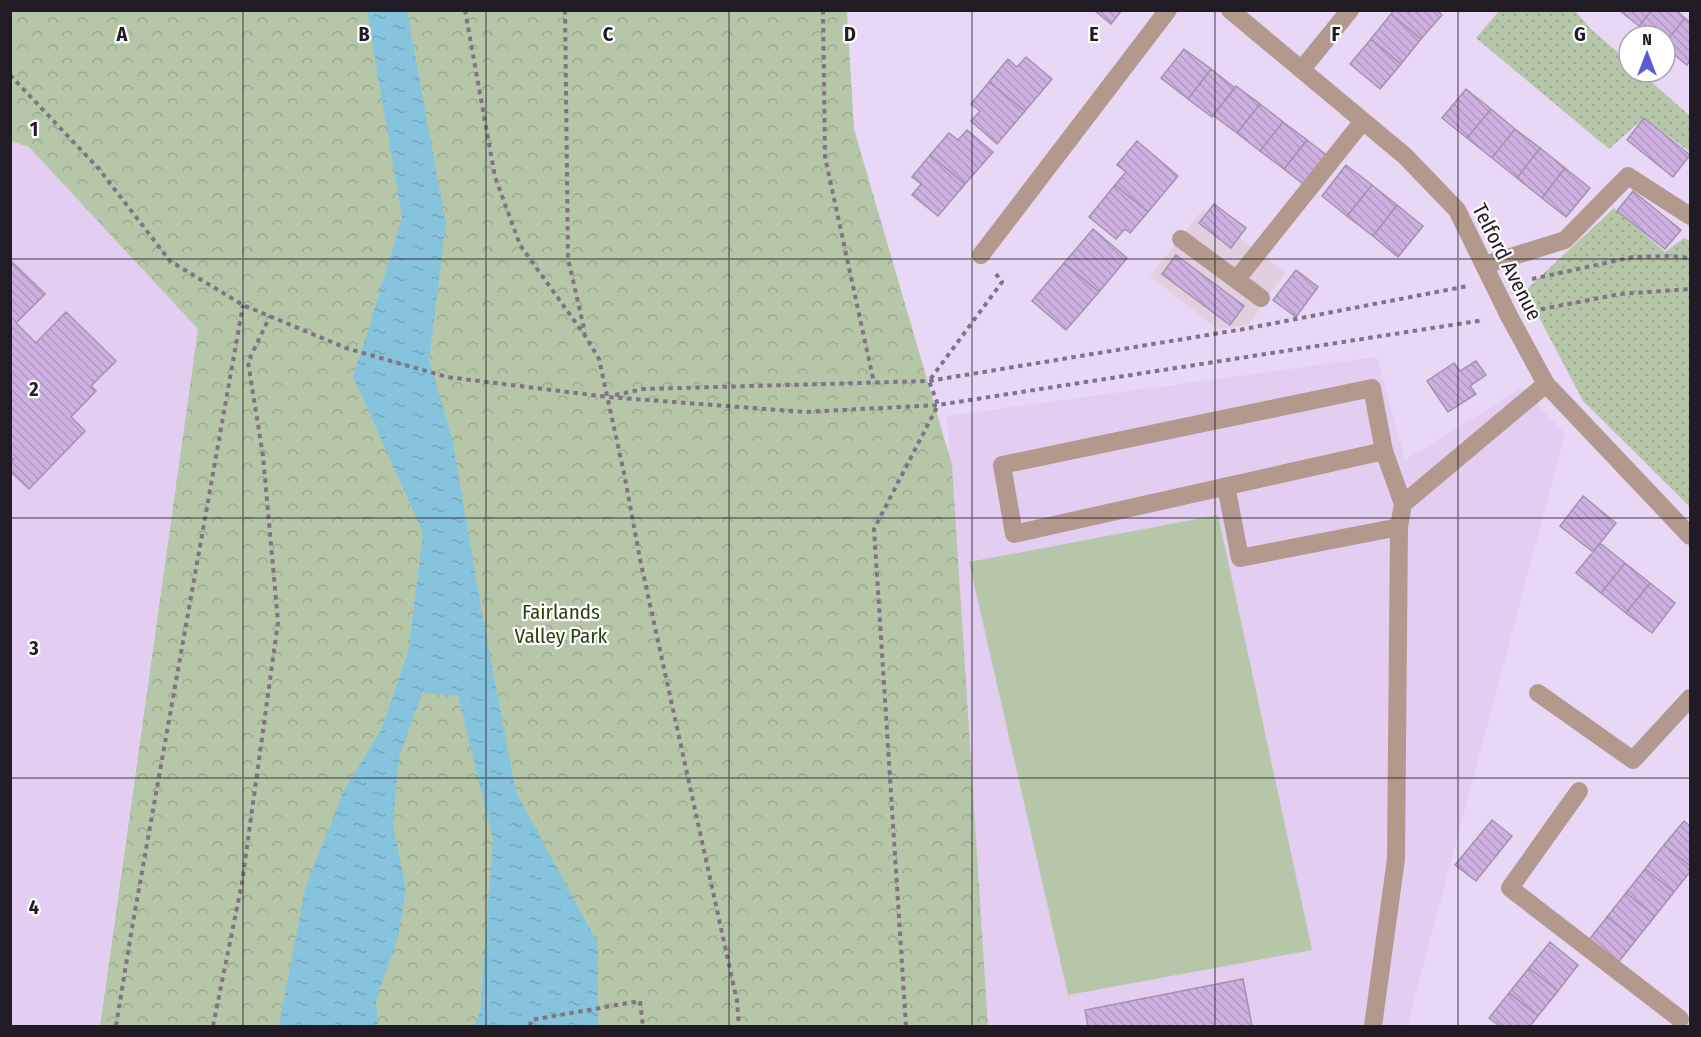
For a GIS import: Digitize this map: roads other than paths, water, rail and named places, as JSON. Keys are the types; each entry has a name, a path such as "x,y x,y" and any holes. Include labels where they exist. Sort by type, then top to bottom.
{"street":[{"path":"981,255 1168,10"},
{"name":"Telford Avenue","path":"1230,10 1405,156 1457,210 1509,316 1546,384 1690,536"},
{"path":"1302,69 1350,10"},
{"path":"1237,279 1363,121"},
{"path":"1489,273 1565,240 1628,176 1690,216"},
{"path":"1181,239 1261,298"},
{"path":"1404,504 1546,384"},
{"path":"1373,1026 1395,859 1399,527 1404,504 1384,451 1372,388 1002,465 1014,534 1384,451"},
{"path":"1227,486 1240,558 1399,527"},
{"path":"1538,693 1634,760 1690,698"},
{"path":"1579,791 1510,888 1682,1018"}],"water":[{"path":"367,11 407,11 446,224 429,360 452,438 516,792 598,944 598,1026 474,1026 480,1013 493,839 458,696 422,693 399,758 393,824 406,890 398,937 376,1000 378,1026 279,1026 305,889 344,790 381,730 408,653 423,533 353,376 402,218"}],"park label":[{"name":"Fairlands Valley Park","path":"561,624"}]}
